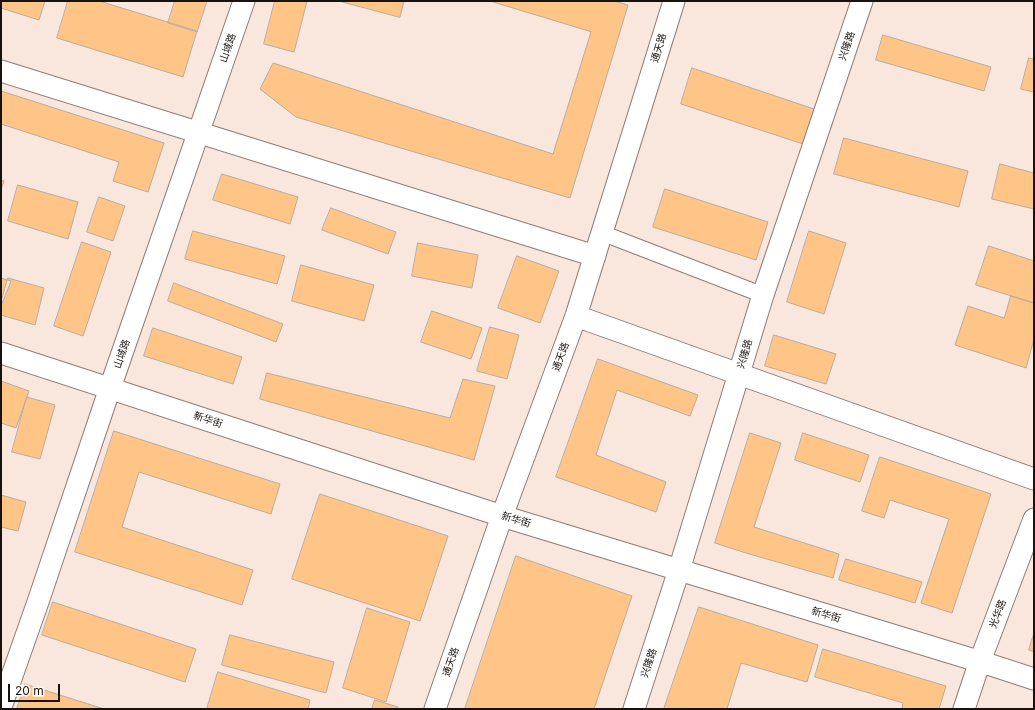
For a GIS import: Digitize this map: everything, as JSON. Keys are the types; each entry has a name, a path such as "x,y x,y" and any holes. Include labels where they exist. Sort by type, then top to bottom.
{"street":[{"name":"山城路","path":"1,707 244,1"},
{"name":"通天路","path":"435,709 502,516 576,316 674,1"},
{"name":"兴隆路","path":"634,709 679,570 763,295 862,1"},
{"path":"1,71 595,256"},
{"path":"602,233 763,295"},
{"path":"576,316 1034,479"},
{"name":"新华街","path":"1,353 502,516 980,661 1034,679"},
{"name":"光华路","path":"964,709 980,661 1034,519"}],"building":[{"path":"1,1 45,1 39,20 1,8"},
{"path":"68,1 99,1 197,31 183,77 57,38"},
{"path":"175,1 207,1 197,32 168,23"},
{"path":"275,1 307,1 294,52 264,44"},
{"path":"339,1 404,1 400,17"},
{"path":"490,1 614,1 628,5 570,198 296,117 260,89 273,63 553,154 591,32"},
{"path":"883,35 991,67 984,91 876,60"},
{"path":"1029,58 1034,59 1034,92 1021,89"},
{"path":"692,68 814,109 803,144 681,104"},
{"path":"1,91 164,143 148,192 113,181 119,162 1,124"},
{"path":"844,138 968,171 959,207 834,174"},
{"path":"1000,164 1034,173 1034,209 992,199"},
{"path":"222,174 298,197 290,224 213,200"},
{"path":"1,180 4,181 1,190"},
{"path":"18,185 78,202 68,239 8,221"},
{"path":"665,189 768,222 756,260 653,227"},
{"path":"99,197 125,206 113,241 87,232"},
{"path":"331,208 396,232 388,254 322,230"},
{"path":"193,231 285,256 277,284 185,259"},
{"path":"809,231 846,243 824,314 787,302"},
{"path":"82,242 111,252 83,336 54,326"},
{"path":"418,243 478,255 472,288 412,276"},
{"path":"989,246 1034,261 1034,303 976,285"},
{"path":"517,256 559,271 540,323 498,308"},
{"path":"301,265 374,285 364,321 292,301"},
{"path":"1,278 11,281 1,306"},
{"path":"8,278 44,288 35,325 1,315 1,302"},
{"path":"174,283 283,324 276,342 168,301"},
{"path":"1011,296 1034,303 1034,339 1026,368 955,345 968,306 1004,318"},
{"path":"432,311 482,328 471,359 421,342"},
{"path":"490,327 519,335 507,379 477,371"},
{"path":"153,328 242,357 233,384 144,356"},
{"path":"774,335 836,354 826,384 765,366"},
{"path":"598,359 698,395 690,416 617,390 596,455 666,482 656,512 556,477"},
{"path":"267,373 450,418 463,379 495,386 474,460 260,399"},
{"path":"1,381 29,391 16,428 1,423"},
{"path":"27,397 55,405 40,459 12,452"},
{"path":"114,431 280,484 271,514 139,472 122,527 253,570 242,605 75,552"},
{"path":"750,433 781,443 754,527 839,554 833,578 715,543"},
{"path":"803,433 869,455 860,482 795,460"},
{"path":"880,457 991,494 952,613 921,603 949,519 890,500 884,518 862,511"},
{"path":"320,494 448,536 420,621 292,579"},
{"path":"1,495 26,502 18,531 1,527"},
{"path":"516,556 632,596 594,709 465,709"},
{"path":"846,559 922,582 915,603 839,580"},
{"path":"53,602 196,649 185,682 42,635"},
{"path":"699,607 818,645 807,682 741,663 727,709 664,709"},
{"path":"367,608 410,622 386,702 343,688"},
{"path":"1034,633 1034,652 1029,650"},
{"path":"230,635 334,662 326,693 222,665"},
{"path":"823,649 946,686 939,709 902,709 903,703 815,677"},
{"path":"218,672 310,700 308,709 207,709"},
{"path":"25,684 104,709 17,709"},
{"path":"375,700 398,707 397,709 372,709"}]}
